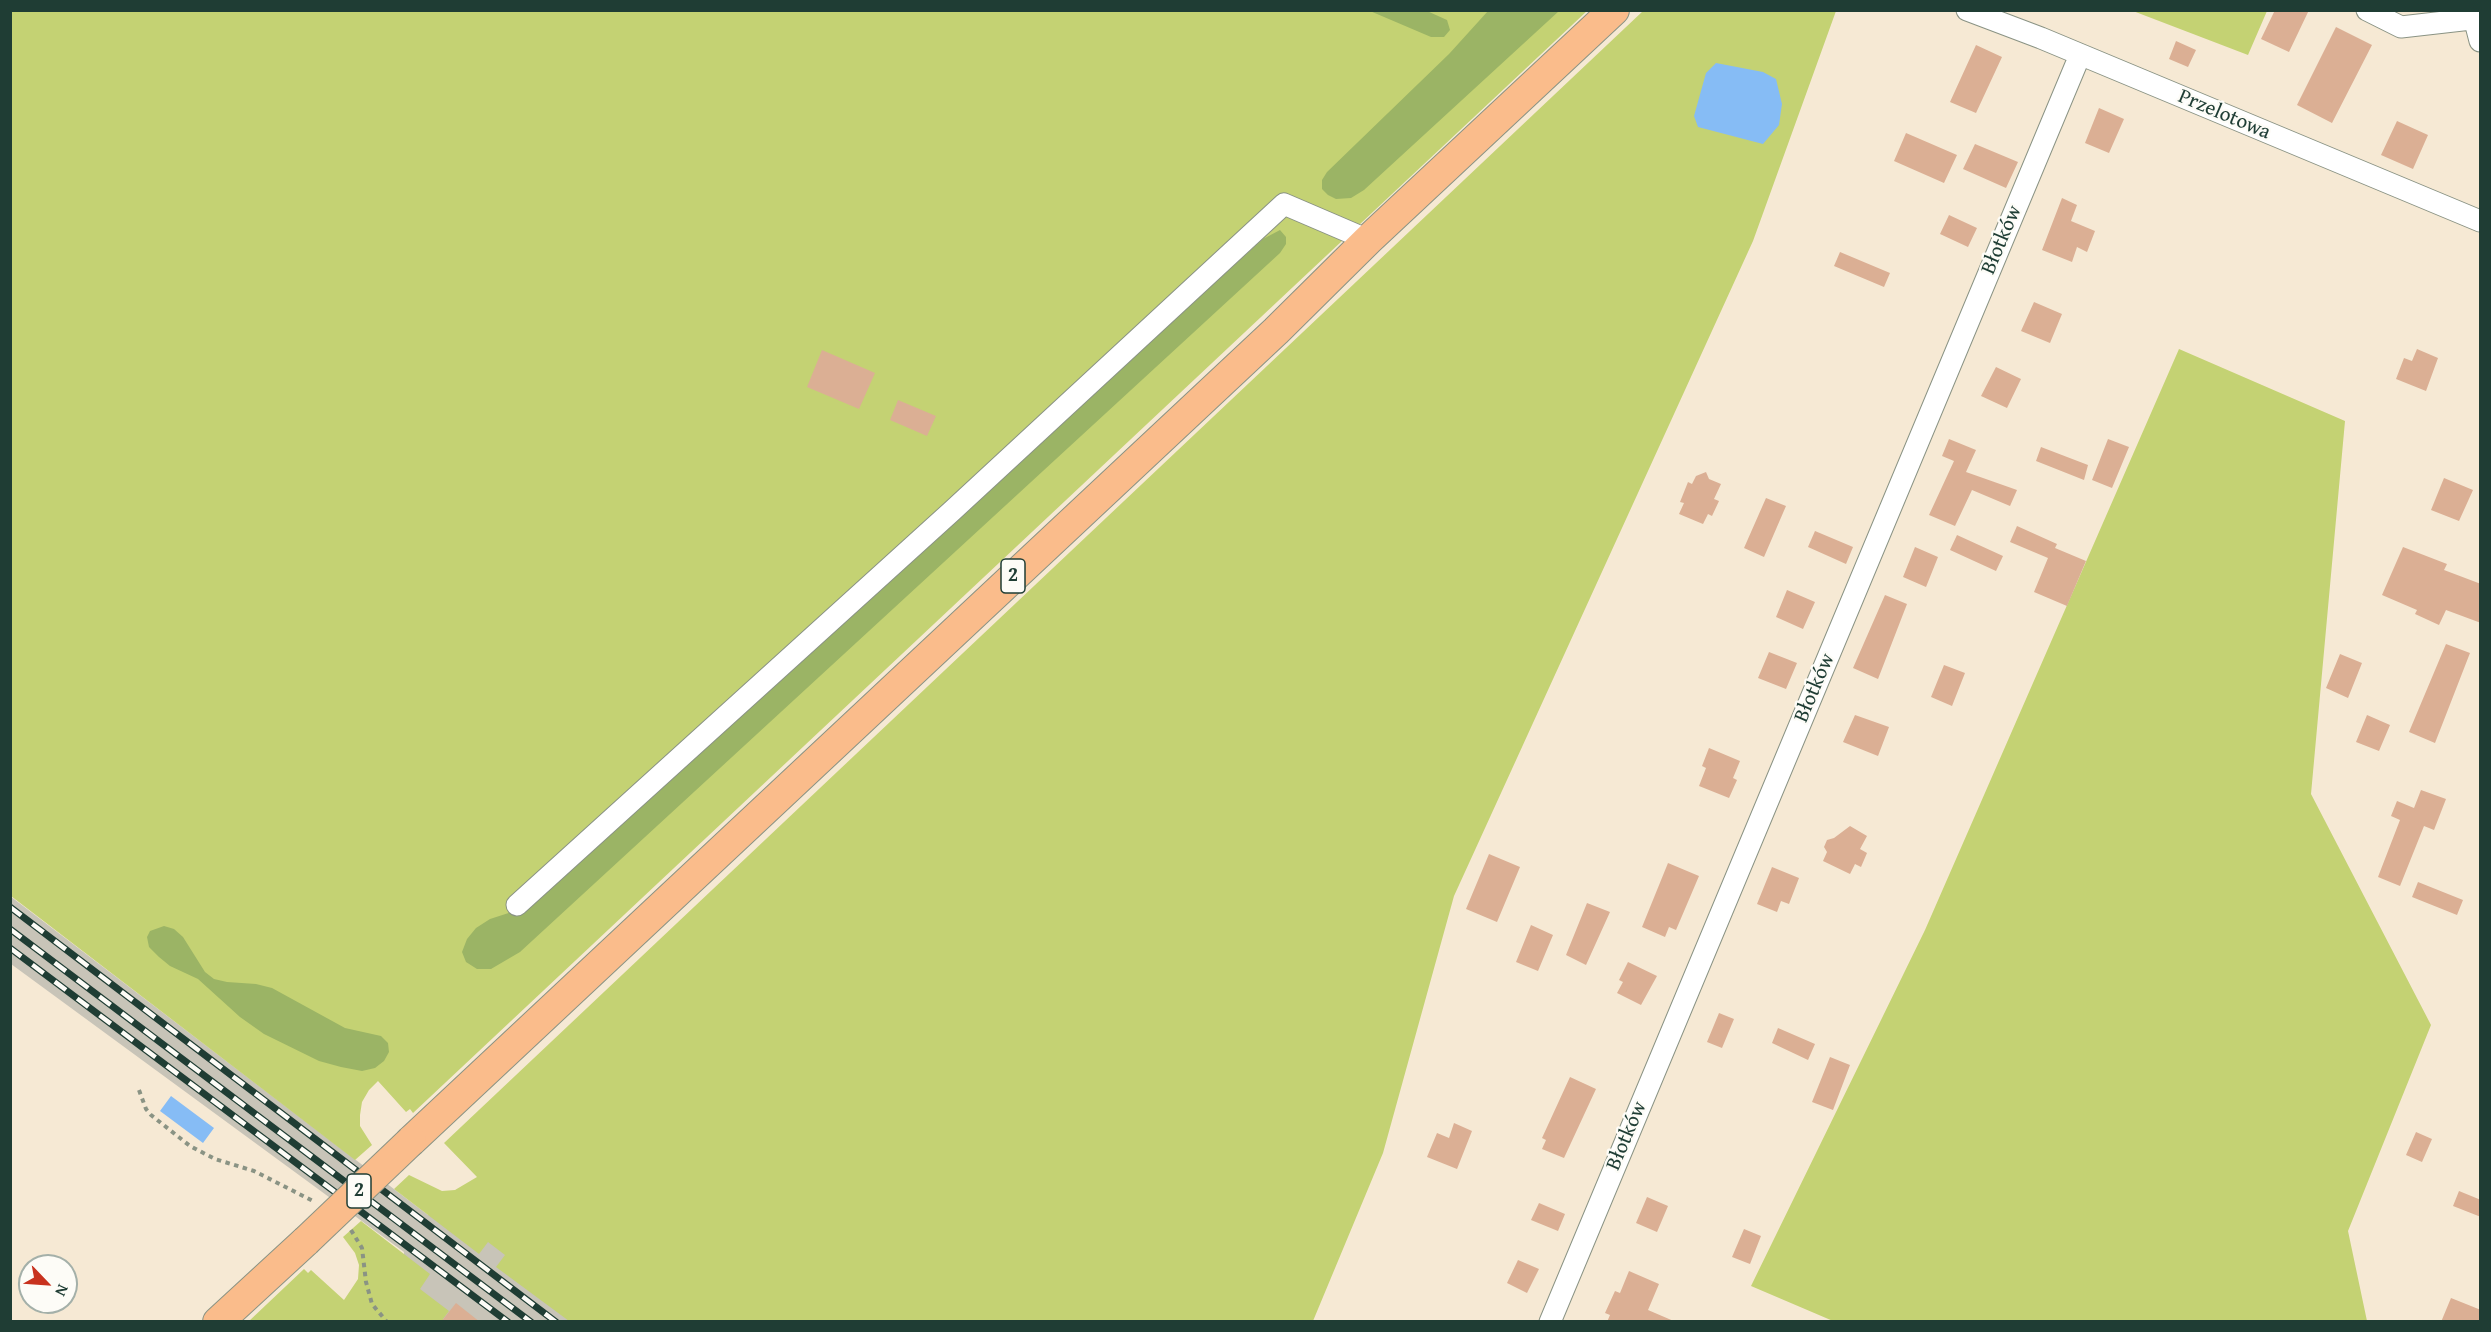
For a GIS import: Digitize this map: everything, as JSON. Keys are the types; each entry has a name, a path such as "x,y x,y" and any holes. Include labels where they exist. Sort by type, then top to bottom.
{"highway":[{"name":"2","path":"219,1322 1276,331 1368,240 1614,10"}],"street":[{"name":"Przelotowa","path":"1967,10 2481,221"},
{"path":"2367,10 2401,27 2476,15 2481,41"},
{"name":"Błotków","path":"1550,1322 2080,55"},
{"path":"517,905 943,519 1284,204 1368,240"}],"path":[{"path":"139,1090 146,1109 190,1146 215,1159 254,1172 321,1206"},
{"path":"345,1224 358,1239 362,1248 366,1282 372,1304 387,1322"}],"shaded area":[{"path":"10,896 428,1215 439,1201 604,1321 400,1321 404,1252 11,964"}],"green space":[{"path":"10,11 1587,11 413,1113 410,1109 406,1112 378,1081 362,1102 360,1115 360,1126 372,1145 355,1160 11,896"},
{"path":"1370,11 1427,11 1447,20 1450,30 1444,37 1431,37"},
{"path":"1488,11 1559,11 1364,190 1351,198 1336,199 1328,195 1322,189 1322,180 1327,172 1449,54"},
{"path":"1643,11 1836,11 1753,241 1454,896 1383,1153 1313,1321 569,1321 496,1267 505,1255 488,1242 479,1254 394,1189 409,1175 442,1191 455,1190 477,1177 444,1143"},
{"path":"2133,11 2267,11 2248,55"},
{"path":"1280,230 1286,237 1286,244 1280,253 520,952 491,969 477,969 466,962 462,952 467,939 476,928 490,919 521,909 536,898 1263,239"},
{"path":"2179,349 2345,421 2311,794 2431,1025 2348,1231 2367,1321 1833,1321 1751,1286 1925,930"},
{"path":"164,926 174,929 183,937 205,972 214,979 272,988 345,1028 381,1036 388,1043 389,1052 384,1061 375,1068 362,1071 341,1067 319,1061 264,1034 240,1017 198,979 170,966 149,947 147,937 150,931"},
{"path":"361,1221 430,1274 420,1289 449,1311 443,1319 446,1321 248,1322 304,1269 308,1273 311,1270 344,1300 358,1279 359,1265 355,1253 343,1237"}],"water":[{"path":"1716,63 1763,72 1776,79 1782,104 1779,125 1763,144 1698,127 1694,116 1706,73"},
{"path":"171,1096 214,1128 203,1143 160,1111"}],"building":[{"path":"2275,10 2309,10 2289,52 2261,39"},
{"path":"2336,27 2372,45 2332,123 2297,105"},
{"path":"2176,41 2196,50 2188,67 2169,59"},
{"path":"1976,45 2002,57 1976,113 1950,102"},
{"path":"2099,108 2124,119 2109,153 2085,143"},
{"path":"2397,121 2428,135 2413,169 2381,155"},
{"path":"1906,133 1957,155 1944,183 1894,161"},
{"path":"1975,144 2018,162 2006,188 1963,169"},
{"path":"2062,198 2077,205 2071,221 2095,231 2087,252 2077,247 2072,262 2042,250"},
{"path":"1949,215 1977,228 1968,247 1940,234"},
{"path":"1840,252 1890,273 1884,287 1834,266"},
{"path":"2034,302 2062,314 2050,343 2021,331"},
{"path":"2417,349 2438,358 2426,391 2396,379 2404,358 2412,361"},
{"path":"822,350 875,373 859,409 807,387"},
{"path":"1996,367 2021,379 2007,408 1981,396"},
{"path":"898,400 936,416 927,436 890,420"},
{"path":"1949,439 1976,450 1966,472 2017,490 2010,506 1972,490 1955,526 1929,515 1954,461 1942,456"},
{"path":"2108,439 2129,447 2112,488 2092,480"},
{"path":"2041,447 2088,465 2084,480 2036,461"},
{"path":"1706,472 1709,479 1721,484 1714,499 1719,501 1712,516 1708,514 1703,524 1679,514 1684,503 1680,502 1688,482 1692,484 1696,476"},
{"path":"2444,478 2473,490 2459,521 2431,510"},
{"path":"1766,498 1786,506 1764,557 1744,548"},
{"path":"2017,526 2057,544 2055,548 2086,561 2067,606 2034,592 2048,558 2010,542"},
{"path":"1815,531 1853,547 1846,564 1808,547"},
{"path":"1957,535 2003,556 1996,571 1950,550"},
{"path":"1915,547 1938,557 1926,587 1903,577"},
{"path":"2403,547 2447,564 2444,570 2481,584 2481,623 2446,610 2439,625 2415,614 2417,610 2382,595"},
{"path":"1787,590 1815,602 1803,629 1776,617"},
{"path":"1885,595 1907,604 1878,679 1853,668"},
{"path":"2446,644 2470,653 2435,743 2409,732"},
{"path":"1769,652 1797,663 1786,689 1758,678"},
{"path":"2340,654 2362,663 2348,698 2326,688"},
{"path":"1944,665 1965,673 1952,706 1931,697"},
{"path":"1855,715 1889,727 1878,756 1843,742"},
{"path":"2367,715 2390,725 2379,751 2356,742"},
{"path":"1709,748 1740,761 1733,778 1737,780 1729,798 1699,786 1706,768 1702,766"},
{"path":"2421,790 2446,799 2434,830 2424,826 2400,886 2378,877 2400,820 2391,816 2397,801 2414,808"},
{"path":"1850,826 1867,836 1860,849 1867,853 1861,867 1855,864 1850,874 1823,861 1827,852 1824,847 1827,840 1834,838"},
{"path":"1489,854 1520,867 1497,922 1466,909"},
{"path":"1668,863 1699,876 1676,930 1669,927 1665,937 1642,927"},
{"path":"1772,867 1799,878 1789,904 1781,901 1777,912 1757,904"},
{"path":"2418,882 2463,900 2457,915 2412,897"},
{"path":"1587,903 1610,912 1586,965 1566,955"},
{"path":"1531,925 1553,935 1538,971 1516,962"},
{"path":"1628,962 1657,976 1641,1005 1617,993 1623,982 1619,980"},
{"path":"1719,1013 1734,1019 1722,1048 1707,1042"},
{"path":"1778,1028 1815,1044 1808,1060 1772,1043"},
{"path":"1830,1057 1850,1065 1833,1110 1812,1102"},
{"path":"1570,1077 1596,1089 1564,1158 1542,1149 1546,1140 1542,1138"},
{"path":"1454,1123 1472,1131 1457,1169 1427,1157 1437,1133 1449,1138"},
{"path":"2416,1132 2432,1139 2422,1162 2406,1155"},
{"path":"2459,1191 2481,1200 2481,1217 2453,1206"},
{"path":"1647,1197 1668,1206 1657,1232 1636,1223"},
{"path":"1539,1203 1565,1214 1558,1231 1531,1220"},
{"path":"1744,1229 1761,1236 1750,1264 1732,1257"},
{"path":"1518,1260 1539,1269 1527,1293 1507,1283"},
{"path":"1629,1271 1659,1284 1648,1310 1676,1322 1607,1322 1610,1315 1605,1313 1615,1291 1620,1293"},
{"path":"2451,1298 2481,1310 2481,1322 2441,1322"},
{"path":"456,1303 480,1322 441,1322"}],"railway":[{"path":"10,907 556,1322"},
{"path":"10,929 531,1322"},
{"path":"10,948 508,1322"}]}
